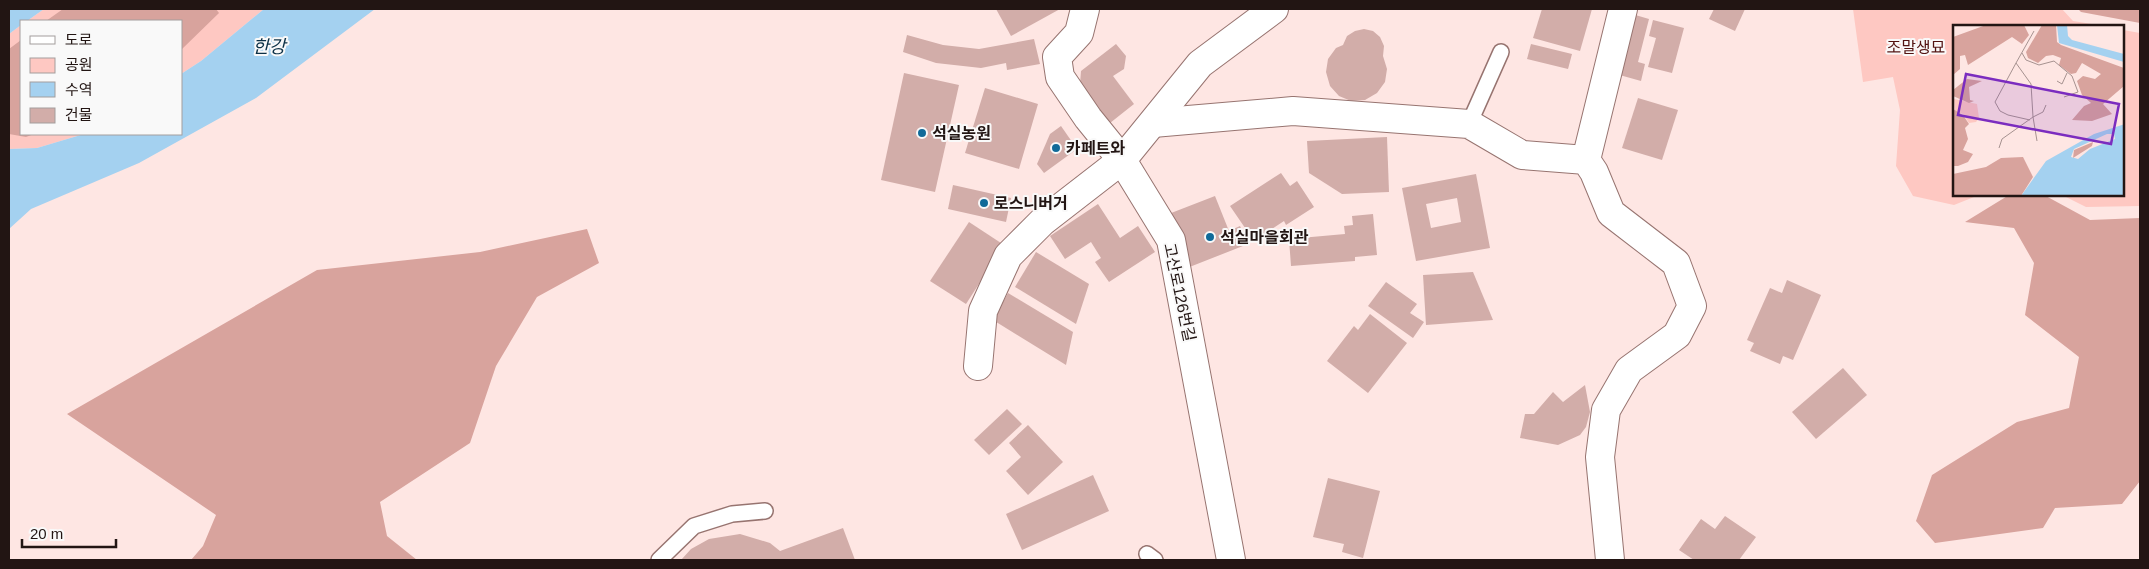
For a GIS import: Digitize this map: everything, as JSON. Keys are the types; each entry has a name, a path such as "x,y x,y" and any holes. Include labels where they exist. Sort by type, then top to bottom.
{"street":[{"name":"고산로126번길","path":"1085,9 1079,32 1057,57 1060,77 1088,118 1122,160 1171,240 1231,560"},
{"path":"978,366 983,311 1008,256 1042,222 1122,160 1200,64 1274,9"},
{"path":"1610,560 1600,457 1606,410 1629,370 1677,335 1692,306 1676,263 1611,213 1594,172 1586,160 1623,9"},
{"path":"1153,123 1293,111 1469,124 1522,155 1586,160"}],"lane":[{"path":"1469,124 1501,52"},
{"path":"659,560 694,526 732,514 765,510"}],"green space":[{"path":"44,9 264,9 201,61 182,73 182,20 28,20"},
{"name":"조말생묘","path":"1853,9 2062,9 2073,21 2098,25 1953,25 1953,196 1976,196 1954,205 1913,196 1896,166 1900,110 1893,77 1863,82"},
{"path":"20,26 20,135 81,135 37,148 9,149 9,34"},
{"path":"2124,30 2140,33 2140,206 2086,207 2064,196 2124,196"}],"shaded area":[{"path":"63,9 216,9 219,13 182,49 182,20 47,20"},
{"path":"2078,9 2140,9 2140,23 2081,12"},
{"path":"20,41 20,135 31,135 26,137 9,134 9,49"},
{"path":"2007,196 2046,196 2090,220 2140,218 2140,481 2122,504 2055,508 2043,528 1935,543 1916,521 1932,475 2017,422 2069,408 2079,357 2025,315 2034,263 2014,228 1965,222"},
{"path":"587,229 599,263 537,297 496,366 470,443 380,502 387,536 417,560 191,560 203,546 216,515 67,414 317,270 480,252"}],"water":[{"path":"9,9 44,9 28,20 20,20 20,26 9,34"},
{"name":"한강","path":"264,9 375,9 256,98 139,163 31,209 9,229 9,149 37,148 81,135 182,135 182,73 201,61"}],"building":[{"path":"996,9 1060,9 1011,36"},
{"path":"1542,9 1592,9 1580,51 1533,38"},
{"path":"1714,9 1745,9 1735,31 1709,19"},
{"path":"1632,14 1649,19 1638,62 1645,64 1641,81 1616,74"},
{"path":"1653,20 1684,28 1672,73 1648,67 1656,38 1649,36"},
{"path":"1364,29 1373,31 1380,37 1384,46 1383,56 1387,69 1385,82 1377,93 1365,100 1351,101 1339,96 1330,86 1326,72 1328,59 1336,48 1343,45 1347,36 1355,31"},
{"path":"907,35 943,45 979,49 1034,39 1040,64 1007,70 1006,63 981,68 936,63 903,52"},
{"path":"1116,44 1126,56 1124,69 1113,76 1134,104 1110,123 1080,84 1081,71"},
{"path":"1531,44 1572,54 1568,69 1527,59"},
{"path":"904,73 959,85 935,192 881,180"},
{"path":"985,88 1038,104 1019,169 965,153"},
{"path":"1638,98 1678,110 1662,160 1622,148"},
{"path":"1061,126 1077,149 1044,173 1037,164 1050,134"},
{"path":"1387,137 1389,192 1342,194 1309,173 1307,141"},
{"path":"1281,173 1290,186 1297,181 1314,207 1286,225 1284,221 1254,241 1230,206"},
{"path":"1476,174 1490,248 1416,261 1402,188","holes":["1457,198 1461,222 1431,228 1426,204"]},
{"path":"953,185 1011,198 1006,222 948,209"},
{"name":"석실마을회관","path":"1215,196 1229,231 1240,226 1248,244 1187,268 1166,215"},
{"path":"1098,204 1120,238 1138,226 1155,252 1109,282 1095,262 1101,258 1091,242 1065,259 1050,236"},
{"path":"1373,214 1377,255 1355,257 1355,261 1291,266 1289,239 1345,234 1344,226 1353,225 1352,216"},
{"path":"969,222 1004,245 966,304 930,281"},
{"path":"1036,252 1089,284 1076,324 1015,287"},
{"path":"1473,272 1493,320 1426,325 1423,275"},
{"path":"1787,280 1821,295 1793,360 1783,356 1780,364 1750,351 1754,343 1747,340 1770,288 1782,293"},
{"path":"1386,282 1417,304 1410,313 1424,322 1413,338 1368,306"},
{"path":"1008,293 1073,332 1066,365 993,320"},
{"path":"1370,314 1407,343 1368,393 1327,361 1354,326 1358,330"},
{"path":"1843,368 1867,395 1816,439 1792,412"},
{"path":"1585,385 1590,412 1586,427 1580,435 1558,445 1520,438 1525,414 1534,414 1553,392 1563,402"},
{"path":"1007,409 1022,424 989,455 974,440"},
{"path":"1028,425 1063,462 1028,495 1006,471 1021,457 1009,443"},
{"path":"1093,475 1109,511 1022,550 1006,514"},
{"path":"1328,478 1380,491 1363,558 1342,552 1344,544 1313,537"},
{"path":"1725,516 1756,537 1739,560 1694,560 1679,550 1701,519 1715,529"},
{"path":"843,528 855,560 681,560 691,549 709,539 740,534 770,543 780,551"}],"place":[{"name":"석실농원","path":"922,133"},
{"name":"카페트와","path":"1056,148"},
{"name":"로스니버거","path":"984,203"},
{"name":"석실마을회관","path":"1210,237"}]}
